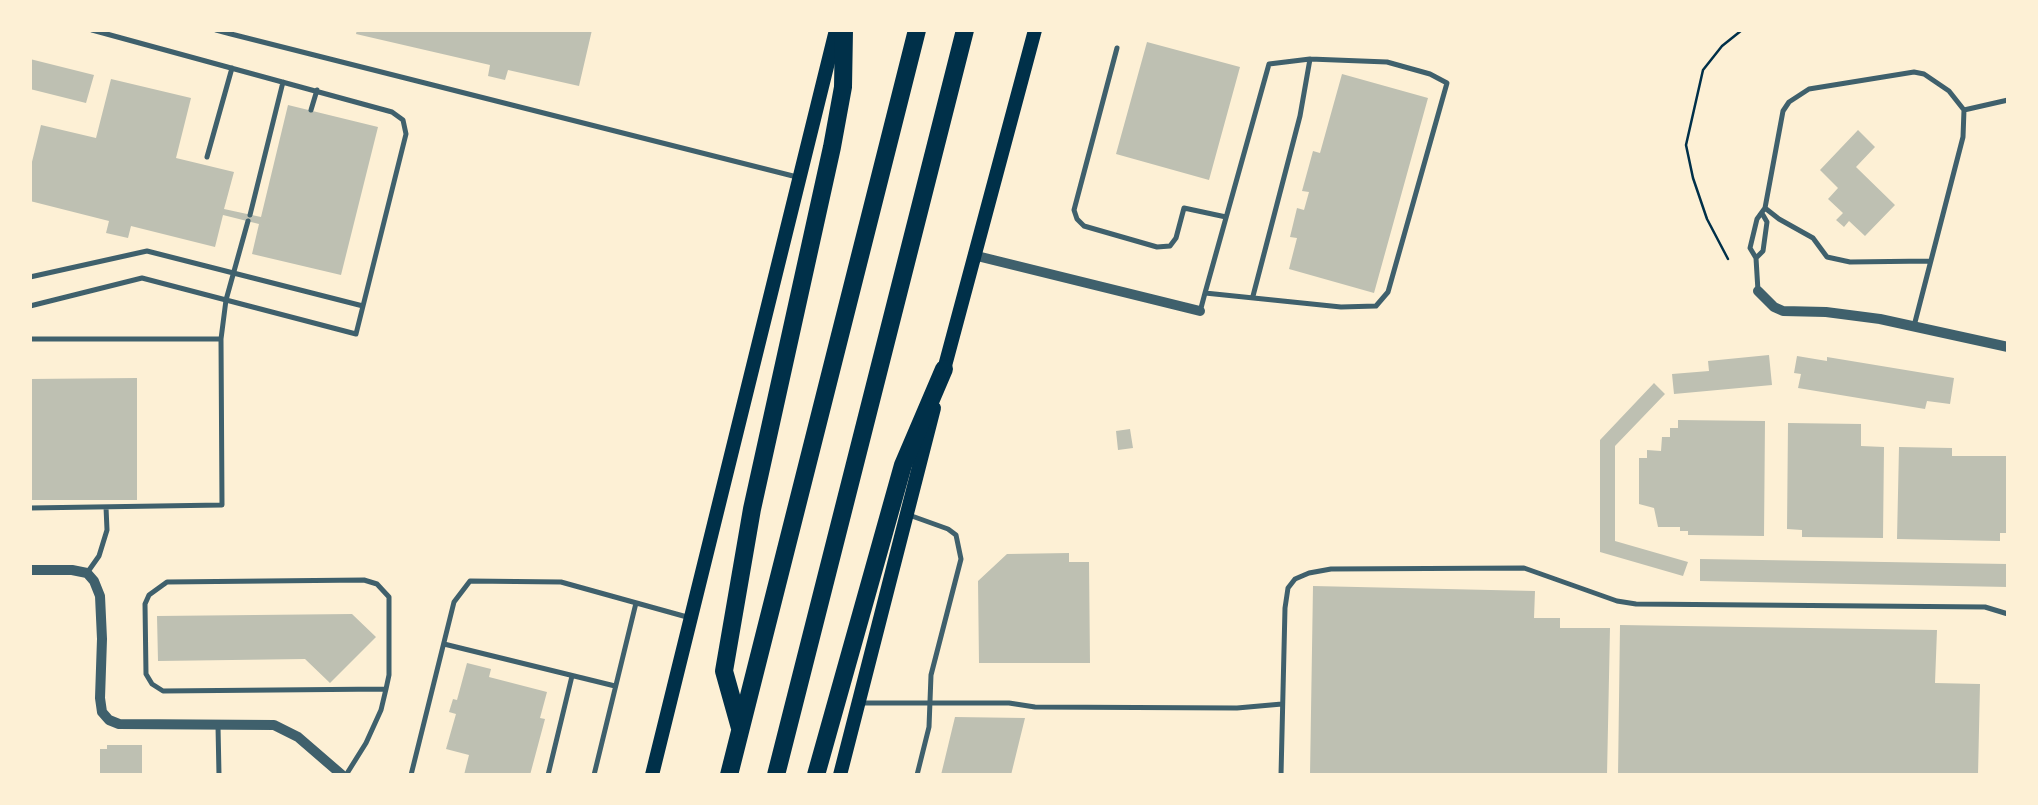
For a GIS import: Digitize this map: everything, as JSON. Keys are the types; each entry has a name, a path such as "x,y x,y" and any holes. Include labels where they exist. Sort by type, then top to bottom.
{"highway":[{"path":"740,729 724,671 752,509 834,132 842,87 844,30"},
{"path":"729,775 917,30"},
{"path":"776,775 965,30"},
{"path":"816,775 902,465 944,369"}],"main road":[{"path":"652,775 836,30"},
{"path":"840,775 972,255 1035,30"}],"street":[{"path":"972,255 1200,311"},
{"path":"1758,291 1782,310 1826,312 1914,326 2008,347"},
{"path":"30,570 86,573 94,581 100,596 100,698 102,712 109,720 120,724 274,725 298,737 344,775"}],"lane":[{"path":"30,306 142,278 356,334 406,134 402,120 392,112 92,30"},
{"path":"216,30 800,178"},
{"path":"1117,48 1074,210 1077,220 1084,226 1157,247 1170,246 1176,238 1184,208 1226,217"},
{"path":"1253,296 1300,116 1310,59"},
{"path":"1200,311 1226,217 1269,64 1310,59 1387,62 1447,83 1388,292 1376,306 1341,307 1205,293"},
{"path":"207,157 232,68"},
{"path":"1756,258 1763,252 1767,222 1764,211 1784,111 1796,95 1809,89 1914,72 1924,74 1949,91 1964,110 1964,137 1914,326"},
{"path":"30,508 222,505 221,338 226,300 283,82"},
{"path":"311,110 317,90"},
{"path":"1964,110 2008,100"},
{"path":"1758,291 1756,258 1750,248 1757,219 1764,211"},
{"path":"1764,211 1813,238 1827,258 1850,262 1929,261"},
{"path":"30,277 147,250 363,306"},
{"path":"30,339 221,338"},
{"path":"86,573 99,556 107,530 106,507"},
{"path":"907,514 956,535 961,559 931,674 928,727 917,775"},
{"path":"1282,775 1288,588 1309,572 1524,568 1636,604 1985,607 2008,614"},
{"path":"344,775 366,743 386,690 391,616 389,597 377,584 364,580 167,582 156,587 145,604 146,674 162,690 386,690"},
{"path":"411,775 454,602 470,581 562,582 690,617"},
{"path":"594,775 636,602"},
{"path":"444,644 616,686"},
{"path":"548,775 572,676"},
{"path":"859,704 1237,708 1282,704"},
{"path":"218,723 219,775"}],"path":[{"path":"1728,259 1707,220 1686,145 1703,70 1722,46 1742,30"}],"building":[{"path":"357,30 592,30 579,86 508,70 505,80 488,76 490,65 356,34"},
{"path":"1147,42 1240,67 1209,180 1116,154"},
{"path":"30,59 94,75 86,103 30,89"},
{"path":"1342,74 1428,98 1374,293 1289,269 1297,238 1290,237 1297,208 1304,210 1309,192 1302,191 1313,151 1320,153"},
{"path":"111,79 191,98 176,158 234,172 224,209 261,217 288,105 378,127 341,275 252,254 259,224 223,215 215,247 131,226 128,238 106,233 109,221 30,201 30,170 41,125 96,138"},
{"path":"1858,130 1875,147 1856,167 1895,205 1865,236 1849,221 1844,227 1836,220 1843,213 1828,199 1838,188 1820,170"},
{"path":"1769,355 1772,385 1674,394 1672,374 1709,371 1708,361"},
{"path":"1797,356 1827,361 1827,357 1954,378 1950,404 1927,401 1925,409 1798,388 1801,374 1794,373"},
{"path":"137,378 137,500 30,500 30,379"},
{"path":"1654,383 1665,394 1615,446 1615,541 1688,562 1683,576 1600,552 1600,440"},
{"path":"1678,420 1765,421 1764,536 1688,535 1680,527 1658,527 1654,508 1639,504 1639,458 1647,458 1647,450 1661,451 1662,437 1670,437 1670,428 1678,428"},
{"path":"1788,423 1861,424 1861,446 1884,447 1883,538 1802,537 1802,530 1787,529"},
{"path":"1130,429 1133,448 1118,450 1116,431"},
{"path":"1899,447 1952,448 1952,456 2008,456 2008,533 2000,533 2000,541 1897,539"},
{"path":"1069,553 1069,562 1089,562 1090,663 979,663 978,581 1007,554"},
{"path":"1700,559 2008,564 2008,587 1700,581"},
{"path":"1313,586 1535,591 1534,618 1560,618 1560,628 1610,628 1607,775 1310,775"},
{"path":"352,614 376,637 330,683 305,659 158,661 157,616"},
{"path":"1620,625 1937,630 1935,683 1980,684 1978,775 1618,775"},
{"path":"467,663 491,669 489,677 547,692 540,718 545,719 530,775 464,775 469,755 446,749 456,714 449,712 453,699 457,700"},
{"path":"955,717 1025,718 1011,775 941,775"},
{"path":"107,745 142,745 142,775 100,775 100,749 107,749"}]}
